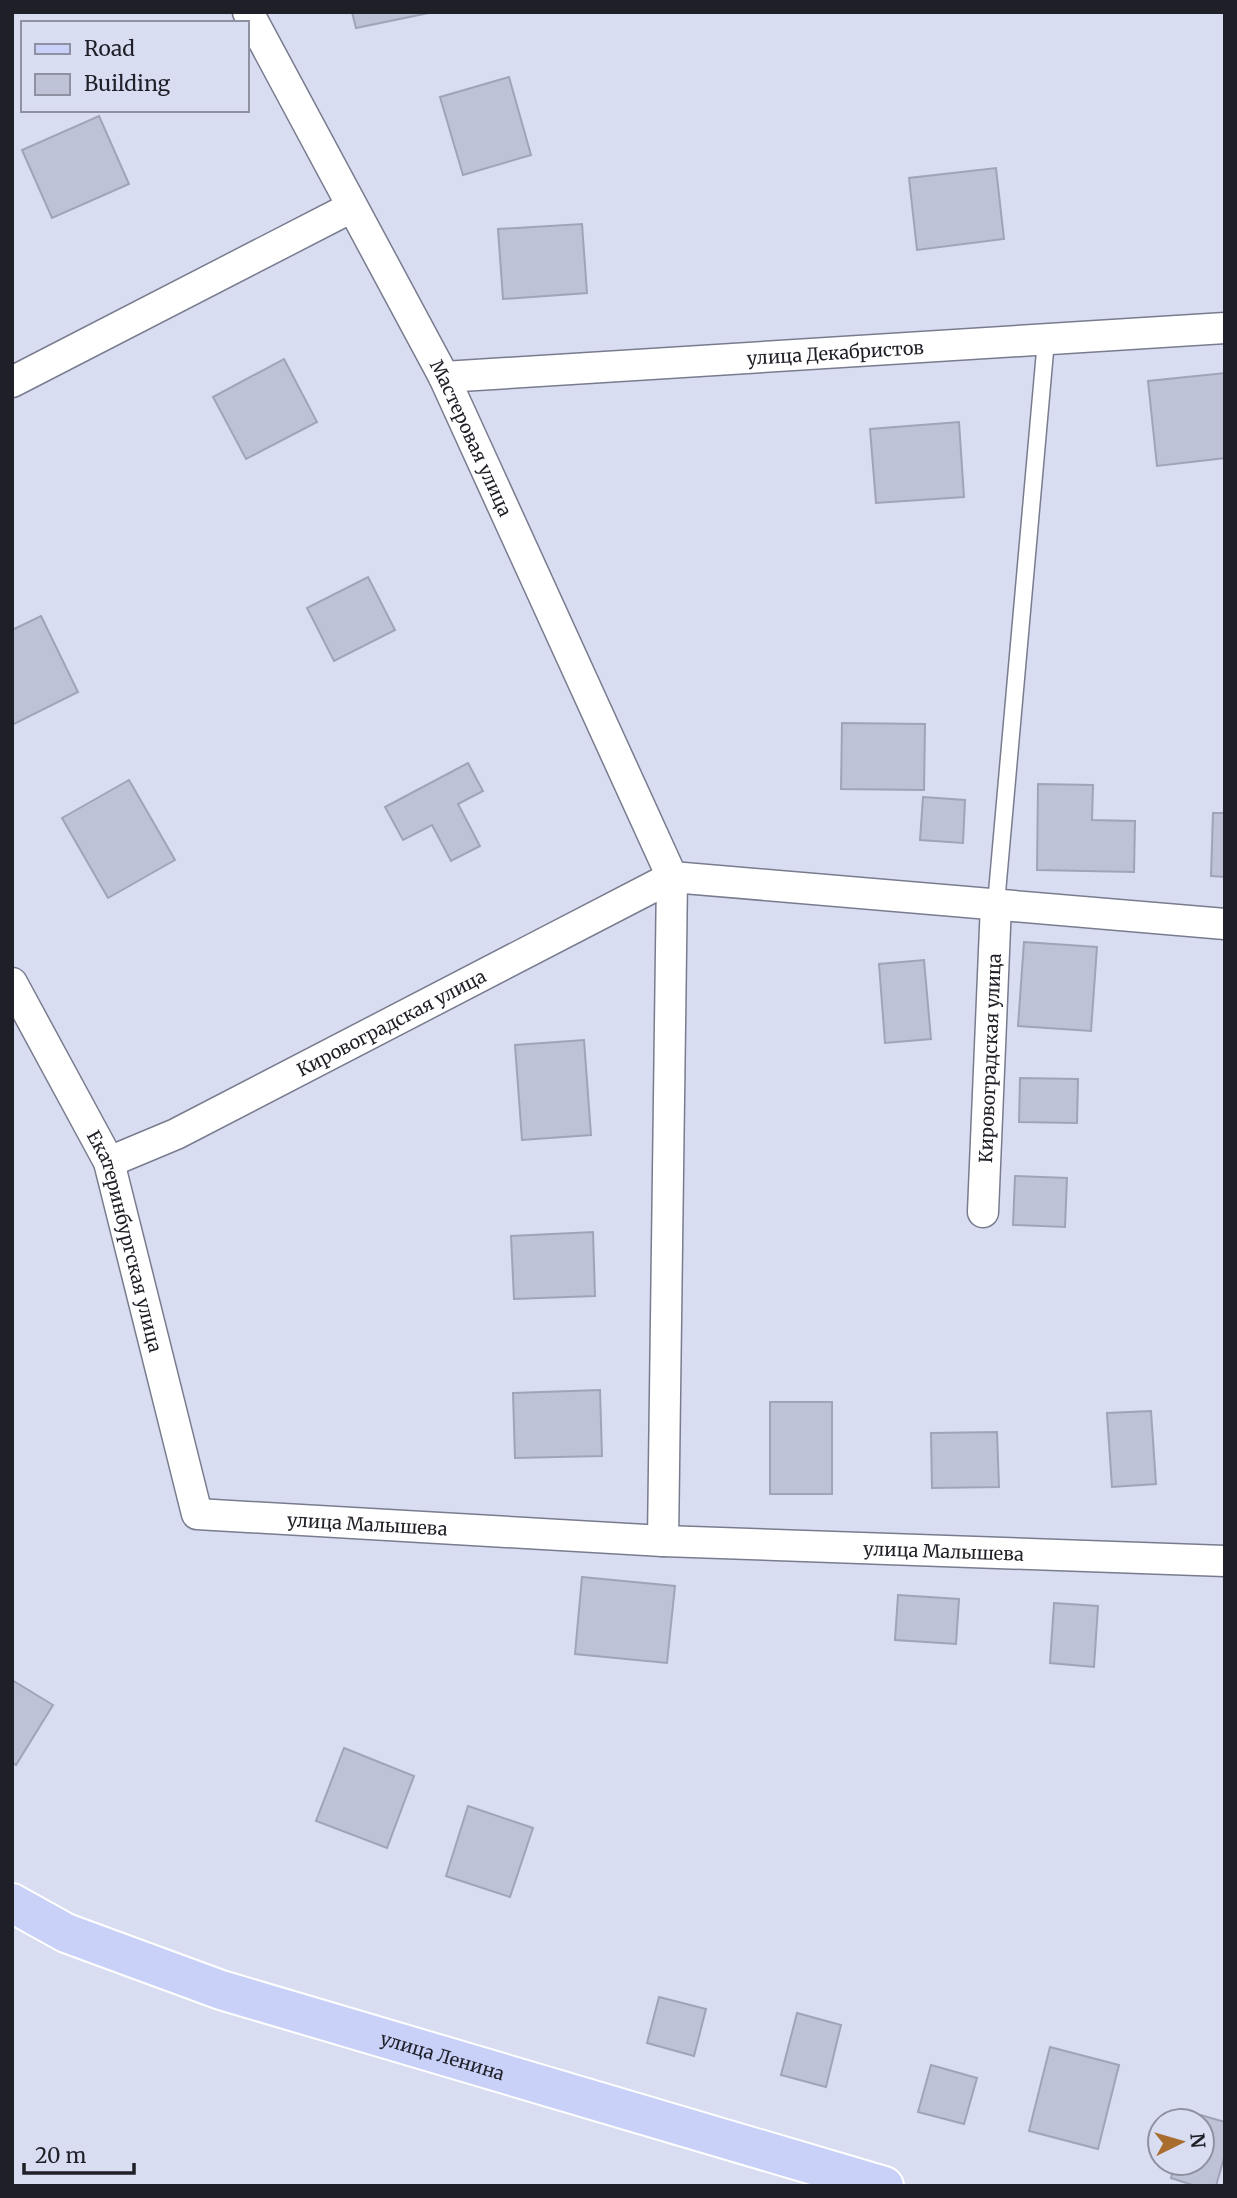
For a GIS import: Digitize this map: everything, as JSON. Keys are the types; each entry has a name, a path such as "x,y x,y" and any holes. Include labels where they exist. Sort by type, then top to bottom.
{"main road":[{"name":"улица Ленина","path":"12,1903 66,1933 220,1990 884,2186"}],"street":[{"name":"Мастеровая улица","path":"248,12 444,377 672,877"},
{"path":"12,382 352,207"},
{"name":"улица Декабристов","path":"444,377 1225,328"},
{"path":"663,1541 672,877 1225,924"},
{"name":"Кировоградская улица","path":"109,1162 176,1134 672,877"},
{"name":"Кировоградская улица","path":"984,1212 996,904"},
{"name":"Екатеринбургская улица","path":"12,984 109,1162 197,1514"},
{"name":"улица Малышева","path":"197,1514 663,1541 1225,1561"}],"lane":[{"path":"996,904 1046,340"}],"building":[{"path":"352,12 429,12 429,13 356,28"},
{"path":"509,77 531,155 463,175 440,97"},
{"path":"99,116 129,184 52,218 22,150"},
{"path":"996,168 1004,239 917,250 909,178"},
{"path":"582,224 587,293 503,299 498,229"},
{"path":"284,359 317,422 246,459 213,397"},
{"path":"1225,373 1225,458 1157,466 1148,381"},
{"path":"959,422 964,497 876,503 870,429"},
{"path":"368,577 395,630 334,661 307,608"},
{"path":"41,616 78,692 12,725 12,630"},
{"path":"842,723 925,724 924,790 841,789"},
{"path":"468,763 483,791 458,804 480,846 451,861 432,825 403,840 385,807"},
{"path":"129,780 175,860 108,898 62,818"},
{"path":"1038,784 1093,785 1092,820 1135,821 1134,872 1037,870"},
{"path":"923,797 965,800 963,843 920,840"},
{"path":"1213,813 1225,813 1225,877 1211,876"},
{"path":"1024,942 1097,947 1091,1031 1018,1026"},
{"path":"924,960 931,1039 885,1043 879,964"},
{"path":"584,1040 591,1135 522,1140 515,1045"},
{"path":"1020,1078 1078,1079 1077,1123 1019,1122"},
{"path":"1015,1176 1067,1178 1065,1227 1013,1225"},
{"path":"593,1232 595,1296 514,1299 511,1236"},
{"path":"600,1390 602,1456 515,1458 513,1393"},
{"path":"770,1402 832,1402 832,1494 770,1494"},
{"path":"1151,1411 1156,1484 1112,1487 1107,1413"},
{"path":"997,1432 999,1487 932,1488 931,1433"},
{"path":"582,1577 675,1586 667,1663 575,1654"},
{"path":"898,1595 959,1599 956,1644 895,1640"},
{"path":"1054,1603 1098,1606 1094,1667 1050,1663"},
{"path":"12,1680 53,1705 16,1765 12,1763"},
{"path":"344,1748 414,1776 387,1848 316,1821"},
{"path":"468,1806 533,1828 510,1897 446,1876"},
{"path":"659,1997 706,2009 694,2056 647,2043"},
{"path":"797,2013 841,2025 826,2087 781,2075"},
{"path":"1050,2047 1119,2065 1098,2149 1029,2131"},
{"path":"931,2065 977,2078 964,2124 918,2112"},
{"path":"1216,2119 1225,2122 1225,2154 1216,2186 1196,2186 1171,2178 1216,2177"}]}
